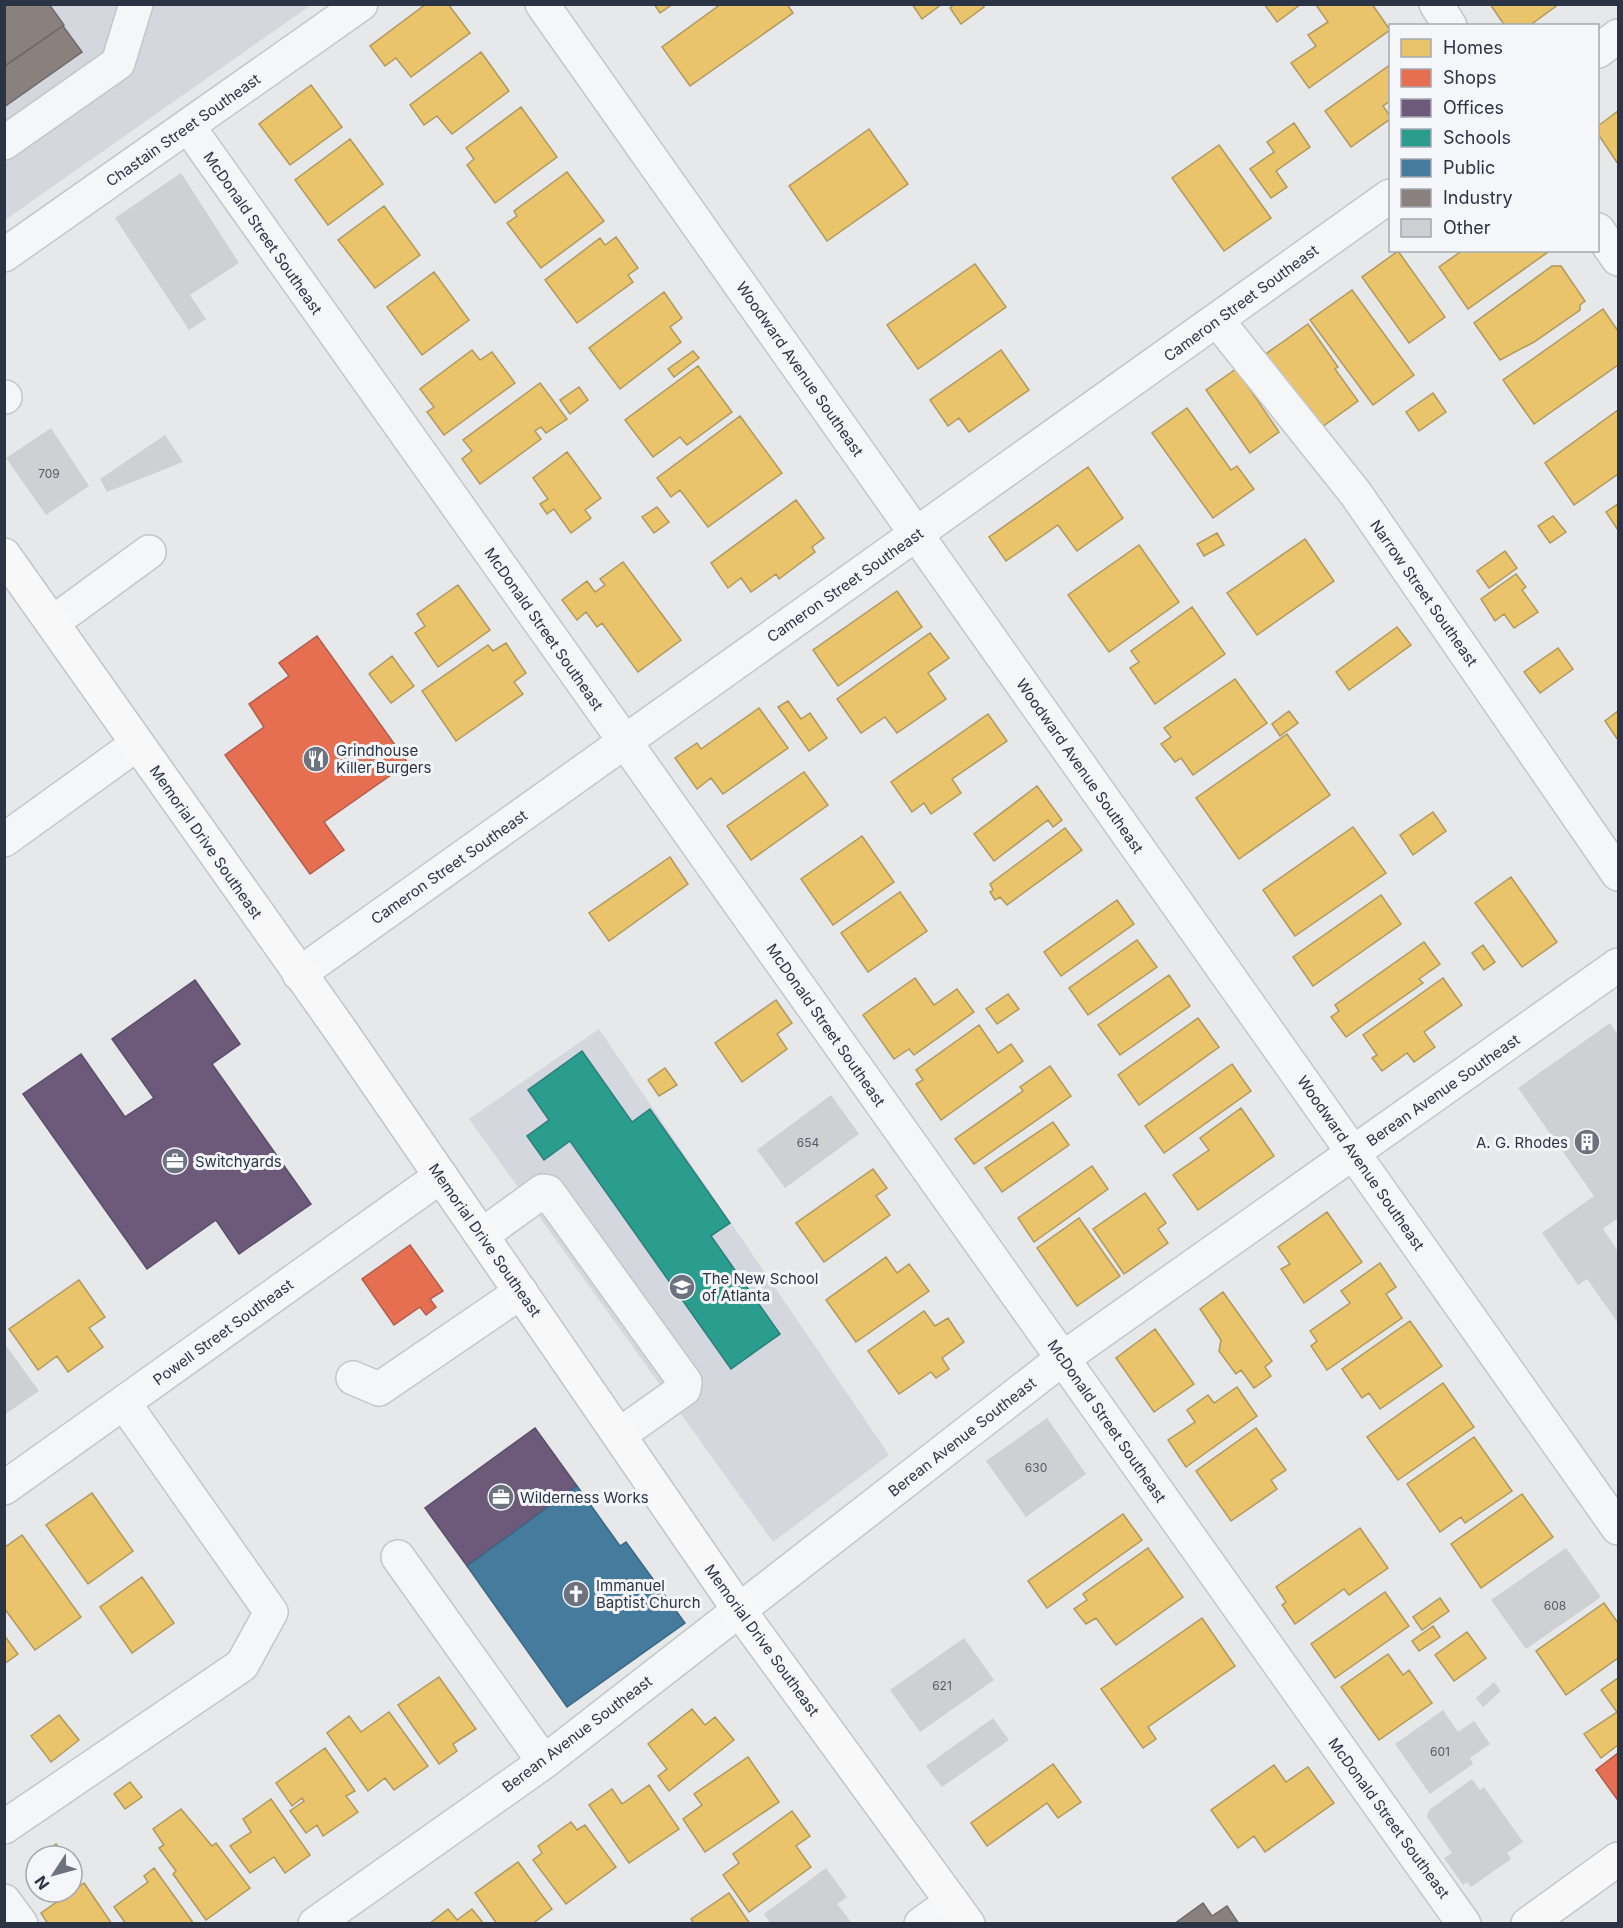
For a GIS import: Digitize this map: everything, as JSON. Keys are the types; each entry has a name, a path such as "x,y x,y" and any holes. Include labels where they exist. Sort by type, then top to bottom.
{"main road":[{"name":"Memorial Drive Southeast","path":"4,555 341,1031 739,1610 960,1913"},
{"path":"1542,1920 1618,1858"}],"street":[{"path":"4,143 118,63 136,4"},
{"name":"Chastain Street Southeast","path":"4,255 361,4"},
{"name":"Woodward Avenue Southeast","path":"542,4 1618,1528"},
{"path":"1436,4 1449,24"},
{"path":"1599,50 1618,36"},
{"name":"McDonald Street Southeast","path":"188,126 1464,1923"},
{"name":"Cameron Street Southeast","path":"299,974 1389,197"},
{"path":"1599,231 1618,259"},
{"name":"Narrow Street Southeast","path":"1217,320 1356,494 1618,874"},
{"path":"52,623 149,552"},
{"path":"4,840 137,744"},
{"name":"Berean Avenue Southeast","path":"315,1923 544,1762 1062,1359 1618,965"},
{"name":"Powell Street Southeast","path":"4,1488 441,1176"},
{"path":"482,1235 543,1191 548,1192 685,1382 684,1389 619,1435"},
{"path":"353,1378 379,1389 521,1292"},
{"path":"4,1827 242,1665 271,1612 124,1402"},
{"path":"398,1557 544,1762"},
{"path":"4,1901 21,1923"},
{"path":"921,1923 960,1913"}],"shaded area":[{"path":"5,5 311,5 5,220"},
{"name":"The New School of Atlanta","path":"599,1029 889,1455 773,1542 469,1119"}],"building: Homes":[{"path":"426,4 448,4 470,33 411,77 396,58 385,66 370,46"},
{"path":"654,4 673,4 660,13"},
{"path":"721,4 787,4 793,13 690,86 662,47"},
{"path":"912,4 942,4 922,19"},
{"path":"955,4 982,4 984,7 961,24 950,8"},
{"path":"1264,4 1301,4 1277,22"},
{"path":"1372,4 1389,31 1309,88 1291,63 1316,46 1308,35 1328,22 1316,5"},
{"path":"1490,4 1559,4 1532,24 1504,24"},
{"path":"481,52 509,91 452,134 437,116 424,125 410,105"},
{"path":"1389,66 1389,102 1383,106 1389,115 1389,120 1351,147 1325,111"},
{"path":"311,85 342,127 290,165 259,124"},
{"path":"521,107 557,157 495,203 467,165 474,159 466,148"},
{"path":"1618,111 1618,164 1599,136 1599,125"},
{"path":"1294,123 1310,147 1276,171 1287,187 1271,198 1250,169 1274,152 1267,142"},
{"path":"869,129 908,184 827,241 789,186"},
{"path":"350,139 383,184 328,225 295,180"},
{"path":"1219,145 1271,218 1224,251 1172,178"},
{"path":"567,172 604,221 541,268 507,223 517,216 514,211"},
{"path":"384,206 420,255 375,288 338,240"},
{"path":"616,237 638,268 628,275 633,282 577,323 545,280 600,238 605,245"},
{"path":"1399,252 1445,317 1409,343 1362,277"},
{"path":"1460,252 1548,252 1468,309 1439,267"},
{"path":"975,264 1006,307 918,369 887,325"},
{"path":"1552,266 1561,266 1585,301 1580,305 1580,310 1534,342 1500,360 1474,323"},
{"path":"434,272 469,320 422,355 387,307"},
{"path":"1352,290 1414,375 1373,405 1310,320"},
{"path":"664,292 682,318 670,327 681,342 620,389 589,348"},
{"path":"1603,309 1618,331 1618,365 1534,424 1503,380"},
{"path":"1308,324 1338,367 1335,369 1358,401 1322,427 1260,358"},
{"path":"472,350 480,360 492,352 515,383 444,435 427,412 434,407 420,389"},
{"path":"1001,350 1029,390 969,432 959,418 948,426 930,400"},
{"path":"693,351 699,358 674,377 668,369"},
{"path":"698,366 732,412 687,445 680,437 653,457 625,420"},
{"path":"1236,369 1279,432 1250,453 1206,390"},
{"path":"540,383 567,419 546,433 541,427 535,431 541,439 480,484 462,459 472,451 463,440"},
{"path":"579,387 588,400 570,414 560,400"},
{"path":"1433,393 1446,412 1419,431 1406,412"},
{"path":"1187,408 1231,470 1237,466 1254,489 1213,518 1152,433"},
{"path":"1618,410 1618,474 1574,505 1545,463"},
{"path":"740,416 782,473 708,527 680,490 671,497 657,478"},
{"path":"567,452 601,498 585,510 591,518 571,533 554,509 547,514 540,504 548,499 533,478"},
{"path":"1088,467 1123,518 1077,551 1058,525 1006,561 989,537"},
{"path":"796,500 824,538 812,547 815,552 779,579 776,574 751,592 741,578 728,588 711,563"},
{"path":"1618,504 1618,530 1606,512"},
{"path":"657,507 669,522 654,533 642,517"},
{"path":"1553,516 1566,532 1550,543 1538,526"},
{"path":"1217,533 1224,545 1204,556 1197,544"},
{"path":"1305,539 1334,581 1257,635 1227,593"},
{"path":"1139,545 1179,602 1109,652 1068,595"},
{"path":"1505,551 1517,568 1489,588 1477,571"},
{"path":"623,562 681,640 638,672 602,623 597,627 586,612 577,620 562,600 587,581 595,592 605,585 600,579"},
{"path":"1516,574 1526,587 1522,590 1538,612 1514,628 1504,614 1495,621 1481,599"},
{"path":"458,585 490,630 438,667 415,633 425,626 417,614"},
{"path":"897,591 922,627 838,686 813,650"},
{"path":"1192,607 1225,654 1155,704 1130,668 1139,662 1131,651"},
{"path":"1397,627 1411,645 1349,690 1336,672"},
{"path":"930,633 949,658 928,673 946,699 897,733 885,717 861,733 837,699"},
{"path":"506,643 526,673 514,682 523,694 456,741 422,691 488,645 493,651"},
{"path":"1558,648 1573,669 1540,693 1524,672"},
{"path":"392,656 414,686 391,703 369,674"},
{"path":"1235,679 1267,723 1193,775 1181,758 1175,762 1161,744 1171,737 1164,728"},
{"path":"788,701 801,719 810,713 827,738 809,751 778,707"},
{"path":"759,708 788,748 723,794 711,778 697,789 675,758 697,743 701,749"},
{"path":"1289,711 1298,723 1280,736 1272,724"},
{"path":"1618,711 1618,740 1605,721"},
{"path":"988,714 1007,741 952,779 961,793 931,814 924,803 912,812 891,782"},
{"path":"1287,734 1330,795 1239,859 1196,798"},
{"path":"804,772 828,805 751,860 727,826"},
{"path":"1037,786 1062,820 1053,827 1048,820 994,861 974,834"},
{"path":"1433,812 1446,831 1413,855 1400,835"},
{"path":"1353,827 1386,873 1295,936 1263,890"},
{"path":"1065,828 1082,850 1007,905 1000,897 995,900 990,892 993,890 990,884"},
{"path":"862,836 894,882 833,925 801,879"},
{"path":"670,857 688,884 609,941 589,913"},
{"path":"1511,877 1557,942 1522,967 1475,903"},
{"path":"900,892 927,931 868,972 841,933"},
{"path":"1381,895 1401,924 1313,986 1293,957"},
{"path":"1117,900 1134,924 1061,976 1044,952"},
{"path":"1137,940 1157,967 1088,1015 1069,988"},
{"path":"1424,942 1440,964 1419,979 1423,983 1346,1037 1331,1017 1339,1011 1335,1005"},
{"path":"1483,945 1495,962 1484,970 1472,953"},
{"path":"1169,975 1190,1006 1120,1055 1098,1025"},
{"path":"915,978 934,1005 957,989 974,1012 914,1055 909,1049 894,1059 863,1015"},
{"path":"1443,978 1462,1005 1424,1032 1435,1047 1414,1062 1407,1053 1382,1071 1372,1058 1377,1055 1363,1035"},
{"path":"1008,994 1019,1009 997,1024 986,1009"},
{"path":"776,1000 792,1023 777,1034 787,1049 742,1082 715,1043"},
{"path":"1198,1018 1219,1047 1139,1105 1118,1075"},
{"path":"979,1025 998,1053 1011,1044 1023,1061 941,1120 916,1084 923,1080 916,1070"},
{"path":"1232,1064 1251,1091 1164,1153 1145,1126"},
{"path":"1050,1066 1071,1096 974,1164 955,1139 1023,1091 1020,1087"},
{"path":"665,1068 677,1085 659,1096 648,1080"},
{"path":"1241,1108 1274,1156 1198,1210 1173,1175 1209,1150 1200,1138"},
{"path":"1053,1122 1069,1145 1002,1192 985,1168"},
{"path":"1092,1166 1108,1189 1034,1242 1018,1218"},
{"path":"873,1169 887,1188 876,1196 890,1215 824,1262 796,1223"},
{"path":"1145,1193 1166,1223 1158,1229 1168,1243 1124,1274 1093,1229"},
{"path":"1327,1212 1362,1262 1304,1303 1281,1269 1290,1264 1278,1247"},
{"path":"1079,1218 1120,1276 1077,1306 1037,1248"},
{"path":"886,1257 897,1273 909,1264 929,1291 856,1342 826,1300"},
{"path":"1380,1263 1396,1287 1386,1294 1402,1318 1327,1370 1311,1346 1317,1341 1310,1331 1350,1303 1341,1291"},
{"path":"79,1280 105,1317 89,1328 103,1347 68,1372 57,1356 38,1370 9,1329"},
{"path":"1223,1292 1272,1361 1265,1367 1271,1376 1254,1388 1241,1370 1236,1374 1219,1351 1221,1340 1200,1309"},
{"path":"924,1311 935,1326 948,1318 964,1342 942,1358 949,1369 936,1378 931,1372 899,1394 868,1351"},
{"path":"1410,1321 1442,1366 1380,1409 1369,1393 1362,1398 1342,1369"},
{"path":"1155,1329 1194,1384 1154,1412 1116,1358"},
{"path":"1443,1383 1474,1427 1398,1480 1367,1437"},
{"path":"1237,1387 1257,1416 1186,1467 1168,1440 1195,1422 1187,1410 1208,1395 1214,1403"},
{"path":"1256,1428 1286,1470 1271,1480 1277,1489 1231,1521 1196,1471"},
{"path":"1474,1437 1512,1491 1465,1523 1461,1517 1440,1532 1407,1484"},
{"path":"92,1493 133,1551 88,1584 46,1525"},
{"path":"1522,1494 1553,1537 1481,1588 1451,1544"},
{"path":"1123,1514 1142,1540 1047,1608 1028,1581"},
{"path":"1360,1528 1388,1568 1349,1595 1344,1589 1295,1624 1282,1605 1286,1602 1276,1587"},
{"path":"22,1535 81,1617 35,1650 4,1608 4,1548"},
{"path":"1148,1548 1183,1597 1116,1645 1096,1618 1086,1624 1074,1609 1087,1600 1083,1594"},
{"path":"142,1577 174,1623 132,1653 100,1607"},
{"path":"1385,1592 1409,1626 1335,1678 1311,1644"},
{"path":"1440,1598 1449,1611 1422,1630 1413,1617"},
{"path":"1604,1603 1618,1623 1618,1658 1566,1695 1536,1651"},
{"path":"1202,1618 1235,1666 1148,1727 1156,1739 1143,1748 1101,1689"},
{"path":"1433,1626 1440,1637 1419,1651 1412,1641"},
{"path":"1467,1632 1486,1658 1454,1681 1435,1655"},
{"path":"4,1635 18,1654 4,1664"},
{"path":"1388,1654 1403,1675 1409,1670 1432,1703 1379,1740 1341,1687"},
{"path":"439,1677 476,1729 453,1744 457,1751 439,1764 398,1705"},
{"path":"1618,1678 1618,1745 1601,1758 1584,1734 1617,1712 1601,1690"},
{"path":"692,1709 705,1725 715,1717 734,1740 669,1791 658,1776 667,1769 648,1744"},
{"path":"389,1712 428,1766 394,1790 385,1778 368,1791 327,1733 349,1716 361,1732"},
{"path":"59,1715 79,1740 51,1762 31,1736"},
{"path":"325,1748 355,1791 346,1796 358,1812 323,1836 317,1825 306,1833 290,1811 304,1801 302,1798 292,1806 276,1783"},
{"path":"748,1757 779,1802 705,1852 683,1819 702,1805 694,1794"},
{"path":"1053,1764 1081,1802 1058,1818 1047,1803 987,1846 971,1823"},
{"path":"1274,1765 1286,1782 1308,1767 1334,1803 1265,1852 1254,1836 1238,1848 1211,1810"},
{"path":"130,1782 142,1797 125,1809 114,1794"},
{"path":"649,1785 679,1829 629,1863 589,1805 612,1789 622,1804"},
{"path":"271,1799 310,1855 285,1873 274,1857 250,1873 230,1846 251,1832 243,1819"},
{"path":"181,1809 212,1846 216,1843 250,1888 206,1920 173,1874 176,1871 159,1848 164,1845 153,1829"},
{"path":"792,1811 810,1836 796,1846 811,1867 749,1912 723,1875 739,1863 733,1854"},
{"path":"571,1822 577,1830 585,1825 616,1867 566,1904 533,1860 542,1853 538,1846"},
{"path":"518,1862 552,1909 532,1924 497,1924 475,1893"},
{"path":"154,1868 194,1924 126,1924 114,1907 148,1882 144,1876"},
{"path":"84,1883 112,1924 48,1924 41,1913 54,1904 84,1904"},
{"path":"729,1893 750,1924 694,1924 691,1919"},
{"path":"448,1909 457,1920 472,1909 484,1924 429,1924"}],"building: Shops":[{"name":"Grindhouse Killer Burgers","path":"317,636 408,763 324,822 344,850 310,874 225,755 264,727 249,704 289,676 279,663"},
{"path":"410,1245 443,1291 430,1299 436,1307 426,1315 420,1307 394,1325 362,1279"},
{"path":"1618,1753 1618,1798 1617,1799 1596,1770"}],"building: Offices":[{"name":"Switchyards","path":"195,980 240,1044 212,1064 311,1204 239,1254 216,1220 147,1269 23,1094 81,1054 125,1117 154,1098 112,1039"},
{"name":"Wilderness Works","path":"535,1428 577,1486 467,1566 425,1508"}],"building: Schools":[{"path":"582,1051 632,1122 650,1109 730,1223 711,1236 780,1334 731,1369 570,1141 544,1160 527,1136 549,1120 528,1090"}],"building: Public":[{"name":"Immanuel Baptist Church","path":"577,1486 620,1546 626,1542 685,1623 567,1707 467,1566"}],"building: Industry":[{"path":"4,4 49,4 64,25 4,66"},
{"path":"63,26 82,52 4,107 4,67"},
{"path":"1203,1903 1212,1916 1227,1906 1239,1924 1174,1924"}],"building: Other":[{"path":"181,173 239,263 190,295 206,319 189,330 115,218"},
{"path":"51,428 89,486 46,515 6,458"},
{"path":"165,435 183,462 107,492 100,479"},
{"name":"A. G. Rhodes","path":"1610,1023 1618,1035 1618,1218 1603,1229 1618,1251 1618,1323 1587,1279 1578,1285 1542,1233 1594,1196 1518,1088"},
{"path":"831,1095 859,1134 785,1188 757,1150"},
{"path":"4,1343 39,1391 4,1415"},
{"path":"1047,1418 1086,1474 1026,1517 986,1461"},
{"path":"1566,1548 1601,1597 1526,1649 1491,1600"},
{"path":"964,1638 994,1680 920,1732 890,1690"},
{"path":"1494,1682 1501,1691 1483,1707 1476,1698"},
{"path":"1443,1710 1458,1732 1474,1721 1490,1744 1470,1758 1473,1764 1430,1794 1395,1744"},
{"path":"993,1718 1009,1740 942,1787 926,1766"},
{"path":"1472,1779 1480,1790 1484,1787 1523,1842 1507,1853 1511,1859 1471,1887 1467,1882 1463,1885 1444,1858 1452,1853 1427,1817 1429,1810"},
{"path":"826,1868 847,1897 837,1904 851,1922 848,1924 783,1924 781,1922 771,1924 764,1914"}],"place":[{"name":"Grindhouse Killer Burgers","path":"316,759"},
{"name":"A. G. Rhodes","path":"1587,1142"},
{"name":"Switchyards","path":"175,1161"},
{"name":"The New School of Atlanta","path":"682,1287"},
{"name":"Wilderness Works","path":"501,1497"},
{"name":"Immanuel Baptist Church","path":"576,1594"}]}
